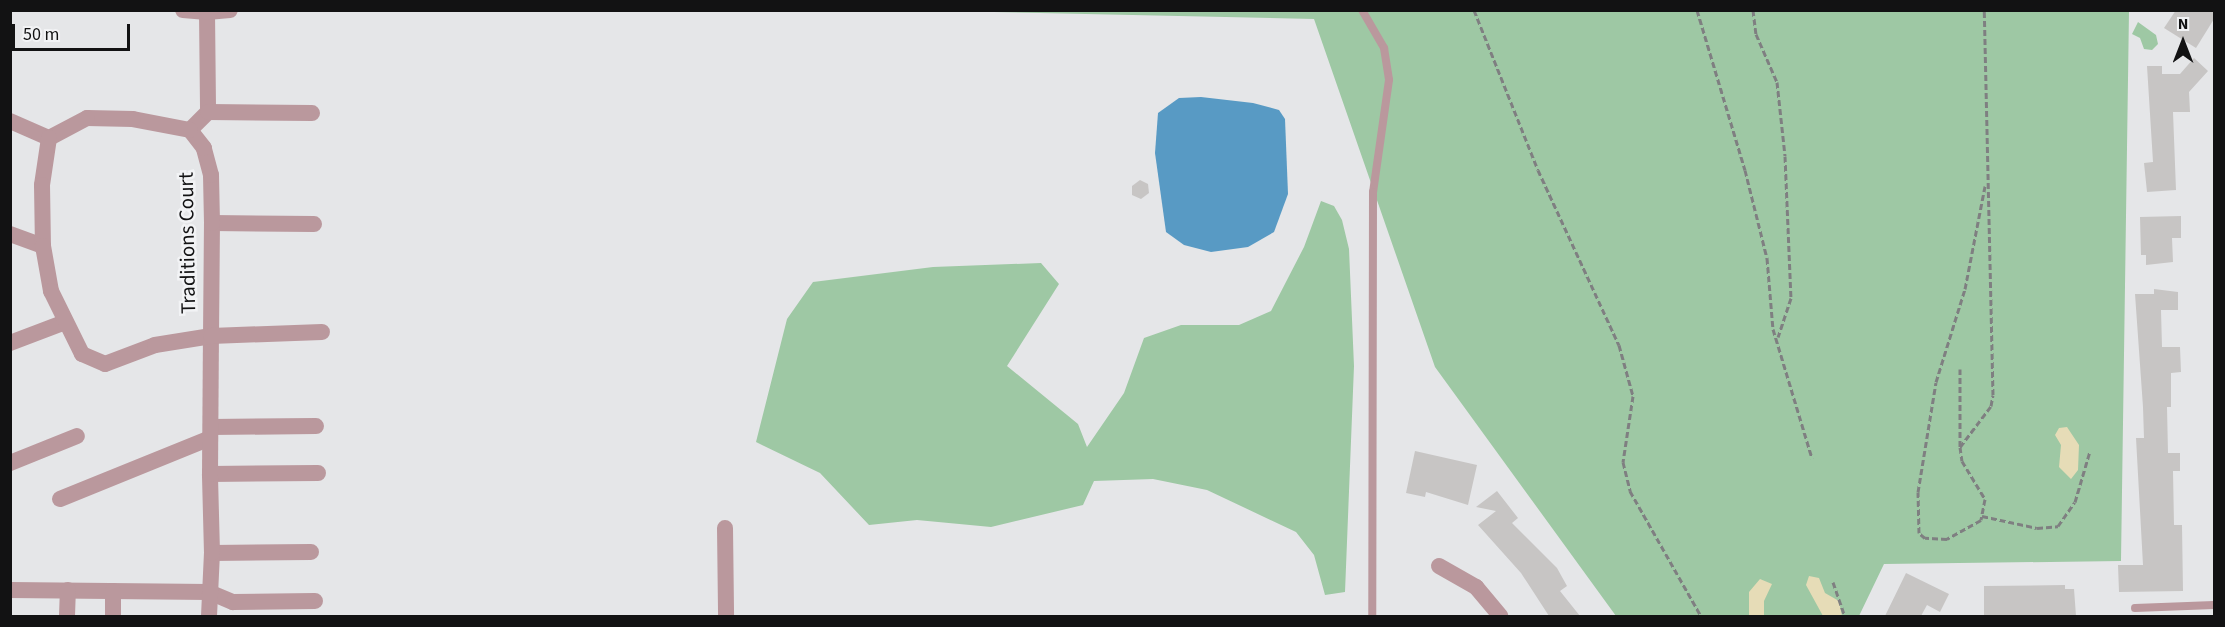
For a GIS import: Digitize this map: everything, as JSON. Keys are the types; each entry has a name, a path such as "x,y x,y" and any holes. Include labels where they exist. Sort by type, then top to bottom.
{"street":[{"path":"183,10 207,12 230,10"},
{"path":"207,12 208,112"},
{"path":"10,121 49,138 87,118 133,119 189,130 208,112 312,113"},
{"name":"Traditions Court","path":"189,130 204,148 211,175 212,553 209,616"},
{"name":"Traditions Court","path":"49,138 42,185 43,246 51,291 63,323 82,354 105,364 155,345 211,336"},
{"path":"212,223 314,224"},
{"path":"10,234 43,246"},
{"path":"13,341 63,323"},
{"path":"211,336 322,332"},
{"path":"60,499 210,432 316,426"},
{"path":"10,463 77,436"},
{"path":"210,474 318,473"},
{"path":"725,528 726,616"},
{"path":"212,553 312,552"},
{"path":"1439,566 1476,587 1500,616"},
{"path":"10,590 209,592 233,602 315,601"},
{"path":"67,616 68,591"},
{"path":"113,591 113,616"}],"lane":[{"path":"1362,10 1384,48 1389,80 1373,192 1372,616"},
{"path":"2135,608 2214,605"}],"path":[{"path":"1474,10 1538,170 1619,345 1633,402 1623,462 1630,491 1701,616"},
{"path":"1697,10 1722,82 1767,258 1770,307 1812,458"},
{"path":"1753,10 1756,34 1777,82 1785,156 1791,298 1778,339"},
{"path":"1960,447 1993,400 1984,10"},
{"path":"1987,177 1965,289 1936,382 1918,492 1919,533 1947,539 1982,516 2037,528 2058,526 2075,502 2090,451"},
{"path":"1960,369 1962,461 1983,492 1982,516"},
{"path":"1833,582 1845,616"}],"green space":[{"path":"945,11 2129,11 2121,561 1884,564 1859,616 1616,616 1435,367 1314,19"},
{"path":"2138,22 2156,35 2158,44 2152,50 2144,49 2140,38 2132,34"},
{"path":"1321,201 1334,206 1342,220 1349,249 1354,366 1345,592 1325,595 1314,555 1296,532 1207,490 1153,479 1094,481 1083,505 991,527 917,520 869,525 820,473 756,442 787,319 813,282 933,267 1041,263 1059,284 1007,366 1078,424 1087,447 1124,393 1144,338 1181,325 1239,325 1271,311 1304,247"}],"sand":[{"path":"2067,427 2079,445 2078,470 2071,479 2059,467 2061,445 2055,435 2059,428"},
{"path":"1809,576 1819,578 1825,593 1839,601 1842,616 1823,616 1806,585"},
{"path":"1760,579 1772,584 1764,601 1764,616 1749,616 1749,592"}],"water":[{"path":"1201,97 1253,103 1279,110 1285,119 1288,194 1274,232 1248,247 1211,252 1184,245 1166,232 1155,153 1158,113 1179,98"}],"building":[{"path":"2176,10 2214,10 2214,19 2196,48 2164,28"},
{"path":"2194,58 2208,71 2189,92 2190,112 2173,112 2176,190 2147,192 2144,163 2153,162 2147,66 2162,66 2162,74 2180,74"},
{"path":"1140,180 1148,184 1149,193 1141,199 1132,195 1132,186"},
{"path":"2181,216 2181,238 2172,238 2173,262 2146,265 2146,255 2141,255 2140,217"},
{"path":"2154,289 2178,292 2178,310 2161,310 2162,347 2180,347 2181,372 2171,373 2171,407 2167,407 2168,453 2180,453 2180,471 2173,471 2174,525 2182,525 2183,591 2119,592 2118,565 2143,565 2136,438 2144,438 2135,294 2154,294"},
{"path":"1415,451 1477,465 1468,505 1426,492 1425,497 1406,493"},
{"path":"1497,491 1518,518 1512,523 1557,568 1567,586 1560,591 1580,616 1549,616 1521,573 1478,525 1496,511 1476,507"},
{"path":"1906,573 1949,594 1940,612 1927,605 1921,616 1885,616"},
{"path":"2065,585 2065,589 2074,589 2076,616 1984,616 1984,586"}]}
